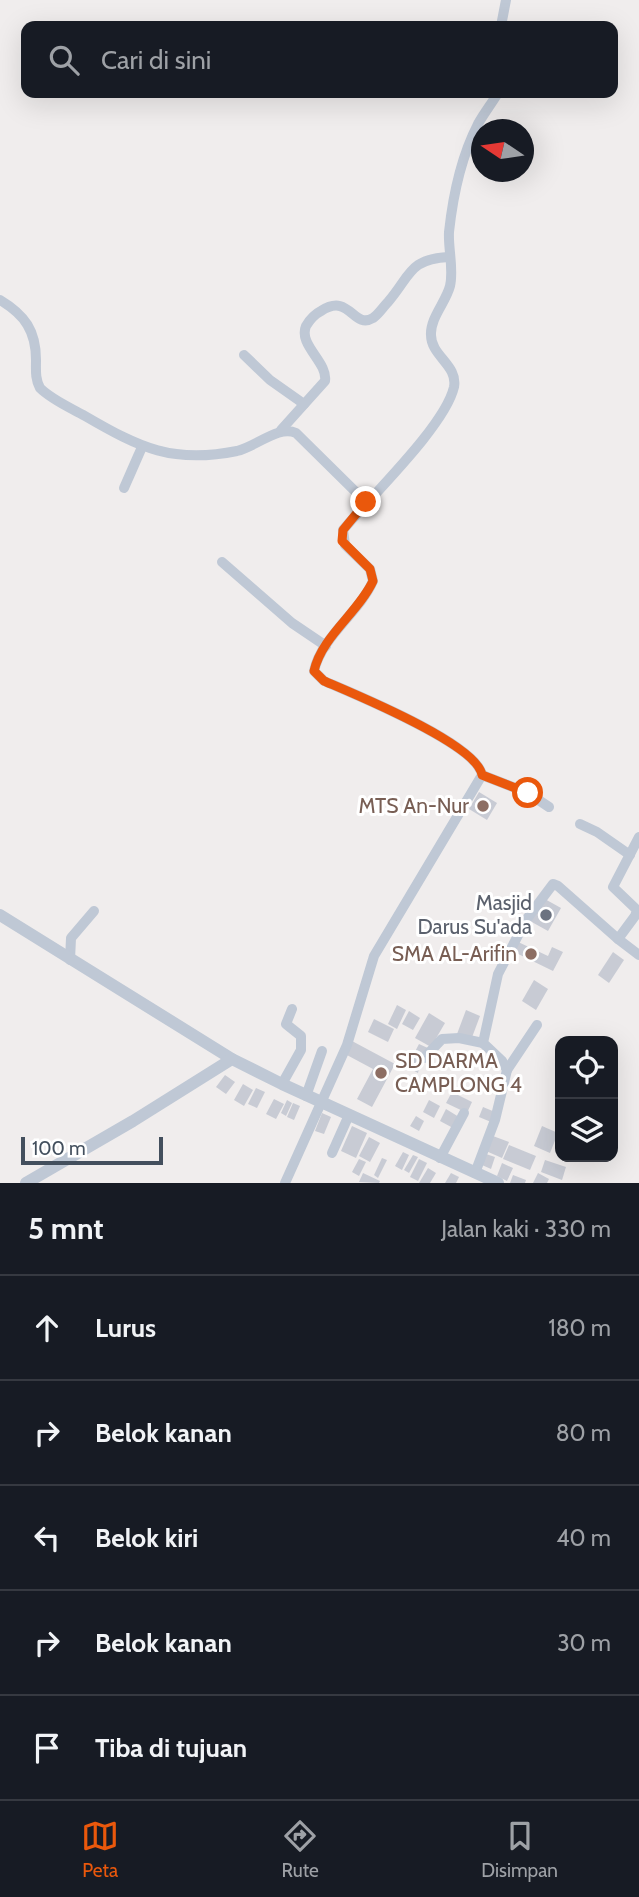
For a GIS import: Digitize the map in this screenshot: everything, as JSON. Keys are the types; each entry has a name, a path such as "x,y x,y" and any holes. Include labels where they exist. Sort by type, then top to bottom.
{"street":[{"path":"502,21 506,0"},
{"path":"285,1183 347,1045 368,974 383,937 482,775 479,765 468,755 426,729 318,676 314,671 326,646 373,581 370,569 342,541 343,530 424,438 447,404 453,388 452,371 434,347 430,332 450,285 449,257 454,194 467,149 495,98"},
{"path":"0,300 26,323 34,334 36,382 40,388 142,447 172,455 204,456 255,446 281,430 323,384 326,376 305,336 306,327 316,313 336,304 360,319 376,317 414,267 432,258 449,257"},
{"path":"244,355 270,380 304,404"},
{"path":"281,430 296,433 366,502"},
{"path":"124,488 142,447"},
{"path":"222,562 292,623 326,646"},
{"path":"482,775 528,793 549,807"},
{"path":"580,824 597,832 630,855"},
{"path":"618,939 637,913 613,887 639,837"},
{"path":"482,1043 498,974 526,920 551,886 555,884 564,890 639,955"},
{"path":"70,960 71,939 94,911"},
{"path":"0,915 232,1059 306,1096 498,1183"},
{"path":"282,1084 302,1045 301,1036 286,1024 292,1009"},
{"path":"475,1173 495,1120 507,1070 537,1025"},
{"path":"424,1058 442,1038 458,1038 482,1043 502,1060 507,1070"},
{"path":"306,1096 322,1051"},
{"path":"26,1183 232,1059"},
{"path":"440,1158 464,1113"},
{"path":"331,1153 349,1115"}],"building":[{"name":"MTS An-Nur","path":"479,792 497,803 487,820 469,809"},
{"name":"Masjid Darus Su'ada","path":"543,898 561,908 548,931 530,921"},
{"name":"SMA AL-Arifin","path":"516,941 548,956 552,947 563,952 553,971 512,951"},
{"path":"613,952 624,960 609,983 598,975"},
{"path":"534,980 548,989 536,1010 522,1001"},
{"path":"397,1005 406,1010 397,1029 388,1024"},
{"path":"466,1010 480,1016 471,1040 457,1034"},
{"path":"409,1011 420,1018 413,1030 402,1024"},
{"path":"429,1013 445,1023 431,1047 415,1038"},
{"path":"374,1019 394,1029 388,1042 368,1032"},
{"name":"SD DARMA CAMPLONG 4","path":"352,1041 395,1064 372,1107 357,1099 373,1069 345,1054"},
{"path":"419,1044 430,1049 421,1059 418,1073 407,1067"},
{"path":"225,1075 235,1082 226,1094 216,1087"},
{"path":"243,1084 253,1090 244,1106 234,1100"},
{"path":"256,1088 265,1092 257,1108 248,1104"},
{"path":"452,1092 472,1102 467,1113 446,1103"},
{"path":"274,1099 284,1104 276,1119 266,1114"},
{"path":"287,1100 292,1103 286,1116 281,1113"},
{"path":"429,1100 440,1106 434,1118 423,1112"},
{"path":"293,1103 300,1106 294,1120 287,1117"},
{"path":"483,1107 495,1112 491,1122 479,1117"},
{"path":"446,1109 459,1117 453,1128 440,1121"},
{"path":"322,1113 331,1117 324,1134 315,1131"},
{"path":"416,1116 424,1121 419,1131 410,1126"},
{"path":"352,1126 367,1133 356,1158 341,1151"},
{"path":"542,1126 555,1132 550,1153 534,1146"},
{"path":"493,1136 509,1142 502,1158 486,1151"},
{"path":"369,1137 380,1143 370,1162 359,1156"},
{"path":"509,1145 536,1156 530,1170 503,1159"},
{"path":"403,1152 409,1155 402,1170 395,1166"},
{"path":"486,1154 495,1157 491,1169 482,1165"},
{"path":"413,1155 418,1157 409,1173 404,1170"},
{"path":"382,1158 387,1160 378,1178 374,1175"},
{"path":"359,1159 366,1162 359,1176 352,1172"},
{"path":"419,1159 427,1163 418,1181 410,1177"},
{"path":"545,1160 566,1167 562,1180 541,1172"},
{"path":"502,1163 513,1168 507,1181 497,1176"},
{"path":"428,1168 436,1173 430,1183 419,1183"},
{"path":"363,1173 380,1181 379,1183 359,1182"},
{"path":"451,1173 459,1177 456,1183 445,1183"},
{"path":"538,1173 549,1179 547,1183 533,1183"},
{"path":"513,1175 526,1180 525,1183 510,1183"}],"place":[{"name":"MTS An-Nur","path":"483,806"},
{"name":"Masjid Darus Su'ada","path":"546,915"},
{"name":"SMA AL-Arifin","path":"531,954"},
{"name":"SD DARMA CAMPLONG 4","path":"381,1073"}],"route":[{"path":"366,502 343,530 342,541 370,569 373,581 324,649 314,671 324,681 426,729 468,755 479,765 482,775 528,793"}]}
